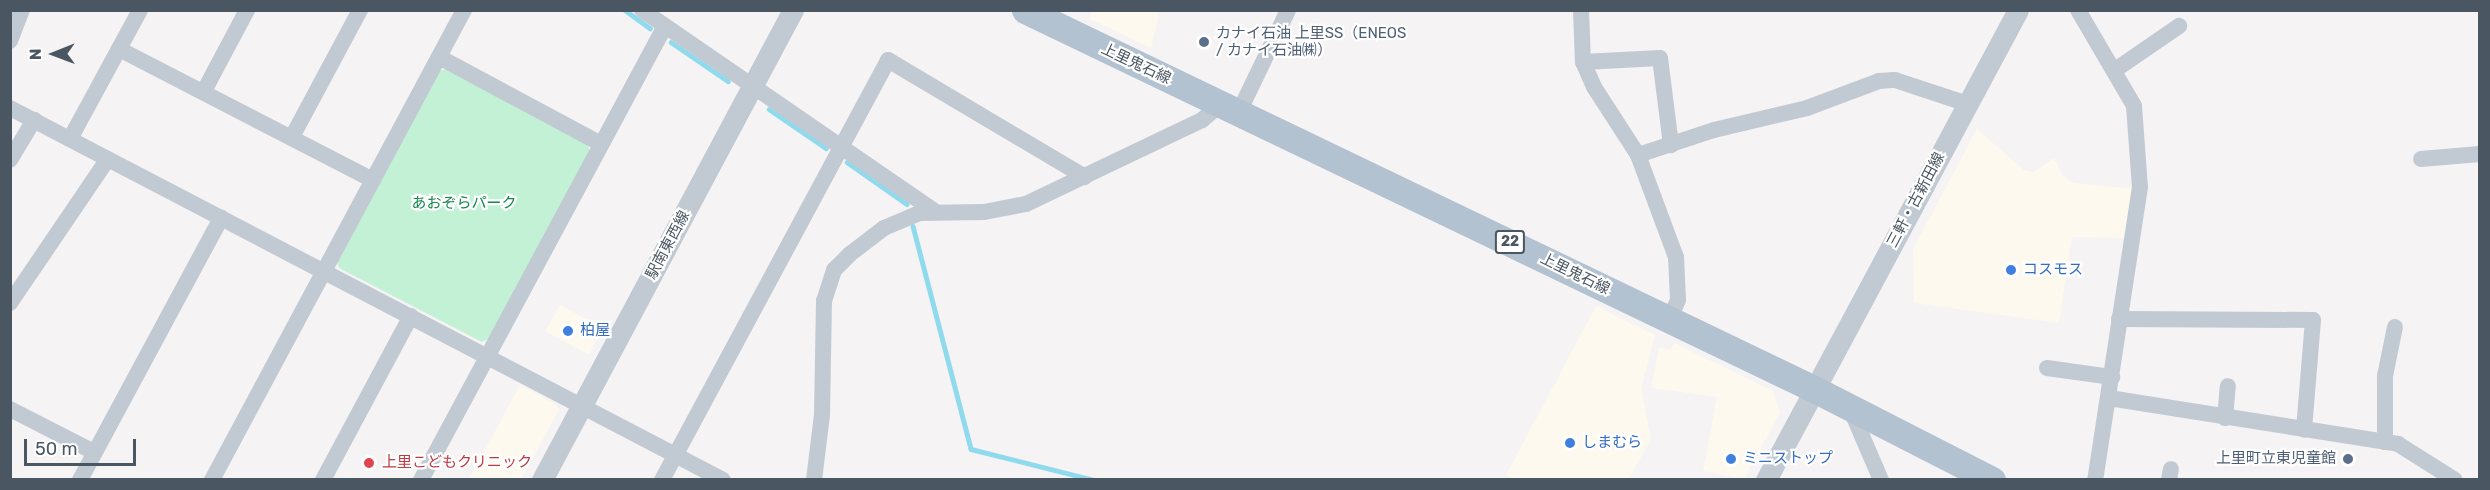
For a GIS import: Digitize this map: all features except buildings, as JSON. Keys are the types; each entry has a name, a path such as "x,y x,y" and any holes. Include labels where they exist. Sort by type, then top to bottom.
{"main road":[{"name":"上里鬼石線","path":"1025,10 1814,389 1992,480"}],"street":[{"path":"10,41 22,10"},
{"path":"70,139 140,10"},
{"path":"204,91 247,10"},
{"path":"292,138 360,10"},
{"path":"212,480 464,10"},
{"path":"642,10 935,211"},
{"name":"駅南東西線","path":"542,480 793,10"},
{"path":"814,480 822,415 827,285 850,254 884,228 935,211 1003,210 1085,177 1230,108 1288,10"},
{"path":"1581,10 1583,62 1594,87 1638,155 1676,257 1678,300 1670,320"},
{"name":"三軒・古新田線","path":"1766,480 2018,10"},
{"path":"2078,10 2134,106 2140,187 2095,480"},
{"path":"421,480 665,26"},
{"path":"2115,70 2179,26"},
{"path":"119,49 373,180"},
{"path":"439,57 601,144"},
{"path":"1583,62 1660,58 1671,145"},
{"path":"662,480 888,60 1085,177"},
{"path":"1638,155 1808,108 1879,81 1895,80 1968,104"},
{"path":"10,108 723,480"},
{"path":"10,160 34,120"},
{"path":"2421,159 2480,154"},
{"path":"10,303 108,159"},
{"path":"80,480 220,218"},
{"path":"323,480 411,316"},
{"path":"2119,319 2313,320 2304,430"},
{"path":"2385,442 2385,376 2395,327"},
{"path":"2047,368 2112,377"},
{"path":"2224,418 2229,386"},
{"path":"2109,398 2385,442 2411,450 2456,480"},
{"path":"1850,407 1881,480"},
{"path":"10,409 94,452"}],"shaded area":[{"path":"1092,11 1160,11 1151,48 1090,19"},
{"path":"1977,129 2024,170 2033,172 2054,158 2062,175 2073,183 2134,189 2125,238 2072,237 2059,323 1914,303 1913,249"},
{"path":"560,305 603,328 589,355 545,331"},
{"path":"1596,306 1655,335 1641,389 1651,439 1629,479 1514,479 1506,475"},
{"path":"1674,343 1773,391 1780,413 1744,479 1703,471 1717,397 1651,388 1659,348 1670,350"},
{"path":"520,385 556,404 559,410 521,479 469,479"}],"green space":[{"name":"あおぞらパーク","path":"446,69 588,145 590,152 488,339 482,342 339,268 337,261 439,71"}],"waterway":[{"path":"625,10 650,28"},
{"path":"671,42 728,81"},
{"path":"769,109 826,148"},
{"path":"847,162 907,204"},
{"path":"913,226 971,449 1094,480"}],"place":[{"name":"カナイ石油 上里SS（ENEOS / カナイ石油㈱）","path":"1204,42"},
{"name":"コスモス","path":"2011,270"},
{"name":"柏屋","path":"568,331"},
{"name":"しまむら","path":"1570,443"},
{"name":"ミニストップ","path":"1731,459"},
{"name":"上里町立東児童館","path":"2348,459"},
{"name":"上里こどもクリニック","path":"369,463"}]}
